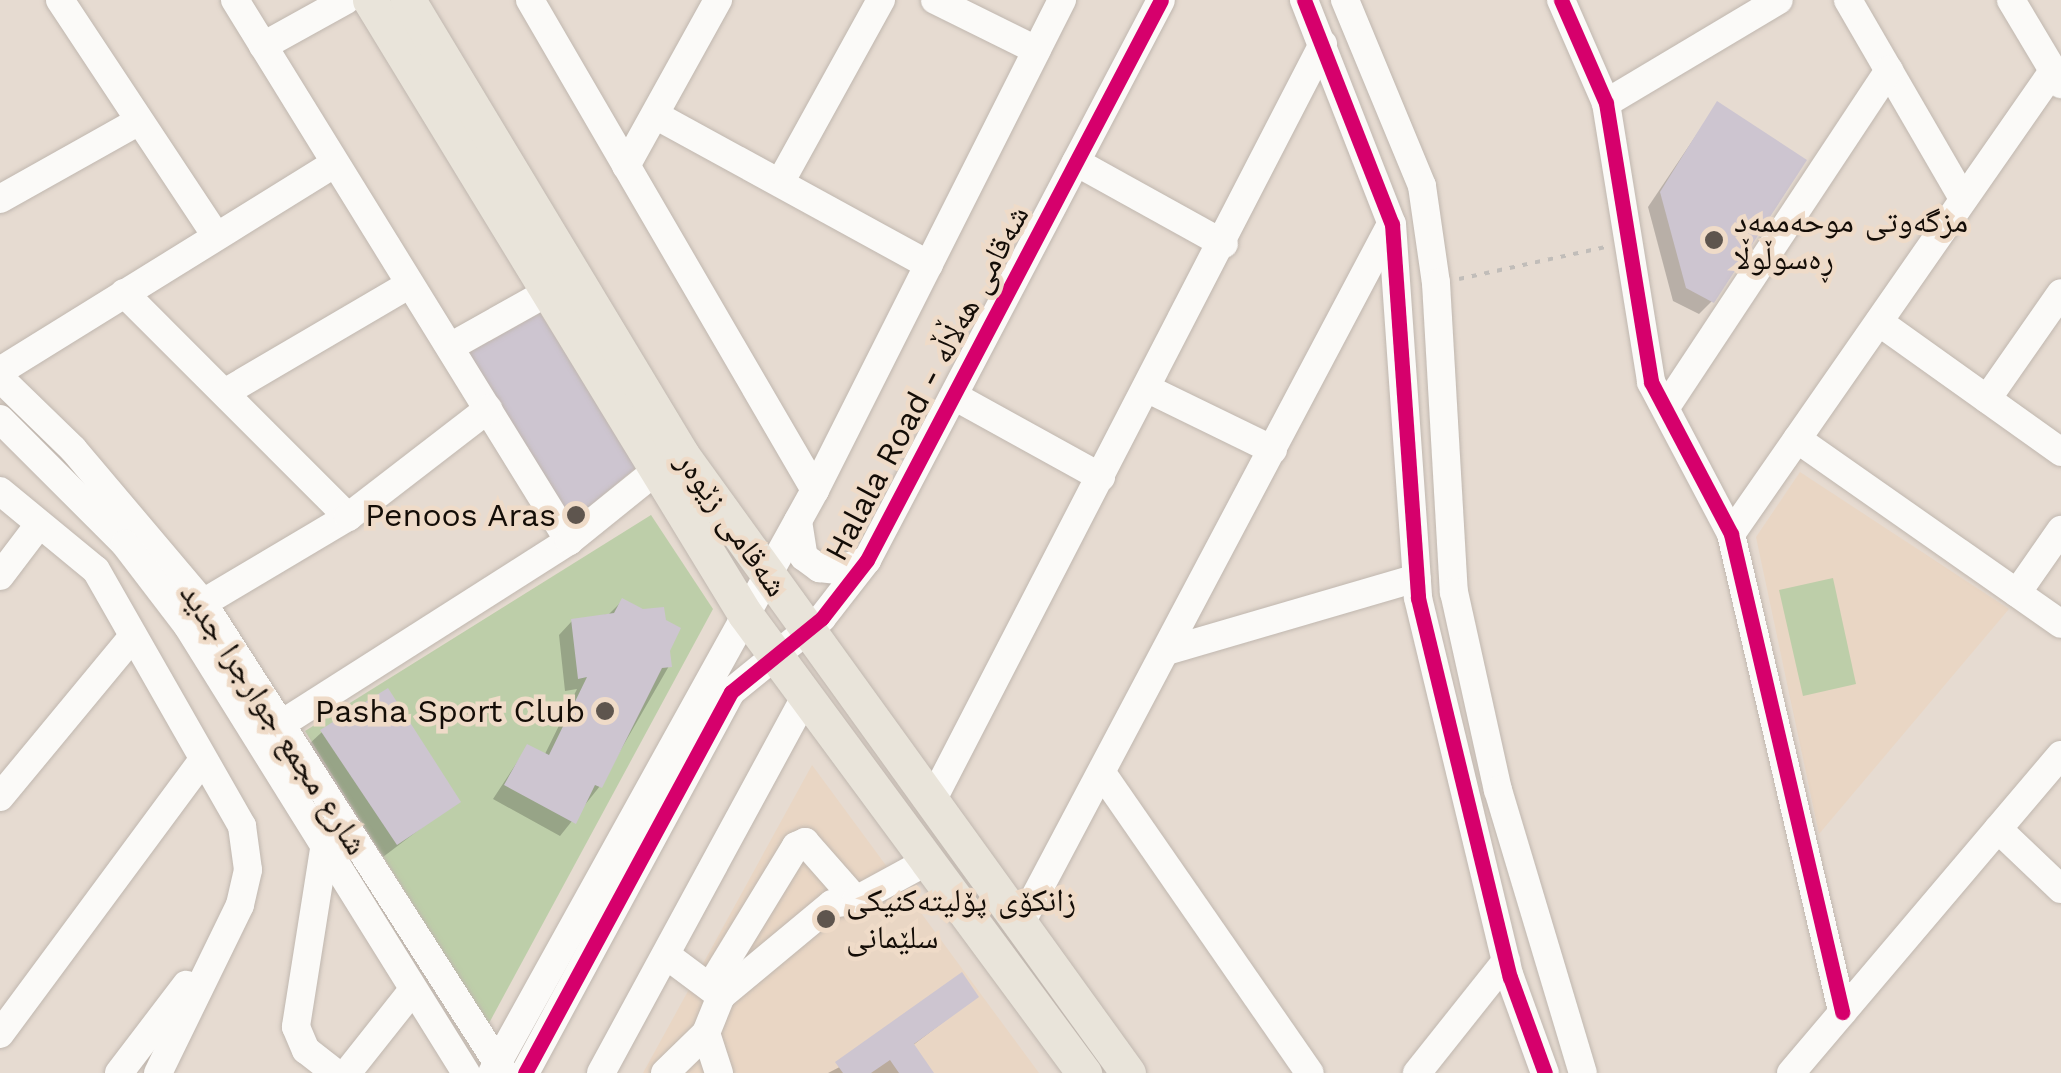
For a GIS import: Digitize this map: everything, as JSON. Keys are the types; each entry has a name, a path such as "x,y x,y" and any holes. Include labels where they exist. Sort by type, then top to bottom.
{"main road":[{"name":"شەقامی زێوەر","path":"370,0 744,614 1084,1073"},
{"name":"شەقامی زێوەر","path":"408,0 682,456 1128,1073"}],"street":[{"path":"60,0 214,234"},
{"path":"236,0 569,541"},
{"path":"263,46 346,0"},
{"path":"530,0 815,490"},
{"path":"781,181 881,0"},
{"path":"936,0 1036,50"},
{"name":"Halala Road - شەقامی هەڵاڵە","path":"498,1070 815,490 1062,0"},
{"name":"Halala Road - شەقامی هەڵاڵە","path":"526,1073 732,692 774,655 808,632 866,560 1161,0"},
{"path":"1304,0 1392,224 1417,578 1506,961 1545,1073"},
{"path":"1345,0 1422,186 1436,283 1454,592 1498,790 1583,1073"},
{"path":"1560,0 1606,102 1644,359 1731,534 1842,1012"},
{"path":"1606,102 1780,0"},
{"path":"1848,0 1963,198"},
{"path":"1731,534 1963,198 2057,78 2011,0"},
{"path":"626,166 657,116 707,6"},
{"path":"932,802 1224,244 1323,44"},
{"path":"1666,407 1889,70"},
{"path":"657,116 929,265"},
{"path":"2,194 139,121"},
{"path":"1076,162 1224,244"},
{"path":"4,380 124,293 214,234 335,163"},
{"path":"1021,923 1104,776 1392,224"},
{"path":"226,392 410,284"},
{"path":"450,347 548,292"},
{"path":"124,293 348,517"},
{"path":"1987,399 2061,293"},
{"path":"1878,322 2061,452"},
{"name":"شارع مجمع جوارجرا جديد","path":"4,380 127,508 203,604 283,723 498,1070"},
{"path":"1148,388 1273,450"},
{"path":"954,396 1101,478"},
{"path":"203,604 348,517 488,409"},
{"name":"شارع مجمع جوارجرا جديد","path":"0,419 137,559 228,686 466,1073"},
{"path":"1796,439 2061,624"},
{"path":"283,723 569,541 657,470"},
{"path":"0,490 38,526 96,570 201,762 230,798 246,845 245,888 158,1073"},
{"path":"798,521 804,557 819,568 838,570 866,560"},
{"path":"0,576 38,526"},
{"path":"2017,593 2061,530"},
{"path":"1167,651 1417,578"},
{"path":"0,797 133,636"},
{"path":"601,1073 806,696"},
{"path":"1791,1073 2061,755"},
{"path":"0,1034 201,762"},
{"path":"1104,776 1310,1073"},
{"path":"1466,796 1498,790"},
{"path":"1998,829 2061,889"},
{"path":"665,1073 706,1033 716,991 796,846 805,842 856,900"},
{"path":"325,843 296,1027 306,1050 334,1073"},
{"path":"716,991 832,904 856,900 924,862"},
{"path":"119,1073 224,936"},
{"path":"666,955 716,991"},
{"path":"1417,1073 1506,961"},
{"path":"347,1073 412,990"},
{"path":"706,1033 720,1073"}],"path":[{"path":"1436,283 1625,242"}],"shaded area":[{"path":"1800,472 2009,609 1819,834 1756,537"},
{"name":"زانکۆی پۆلیتەکنیکی سلێمانی","path":"812,765 1039,1073 643,1073"}],"green space":[{"path":"651,515 713,609 488,1025 305,731"},
{"path":"1833,578 1856,684 1803,696 1779,590"}],"building":[{"name":"مزگەوتی موحەممەد ڕەسوڵوڵا","path":"1717,101 1807,160 1714,303 1686,288 1660,192"},
{"path":"540,313 638,466 567,525 463,356"},
{"name":"Pasha Sport Club","path":"622,598 643,609 664,607 666,620 681,628 670,651 672,667 662,668 602,788 595,785 576,824 504,785 527,744 549,755 587,677 578,679 571,619 614,613"},
{"path":"388,688 461,802 397,845 320,730"},
{"path":"962,972 979,997 914,1044 934,1073 899,1073 890,1060 871,1073 843,1073 835,1062"}],"cycle path":[{"path":"525,1073 731,692 822,618 867,560 1161,0"},
{"path":"1304,0 1392,224 1418,598 1510,977 1545,1073"},
{"path":"1561,0 1606,103 1651,382 1731,534 1842,1012"}],"place":[{"name":"مزگەوتی موحەممەد ڕەسوڵوڵا","path":"1714,240"},
{"name":"Penoos Aras","path":"576,515"},
{"name":"Pasha Sport Club","path":"605,711"},
{"name":"زانکۆی پۆلیتەکنیکی سلێمانی","path":"826,919"}]}
